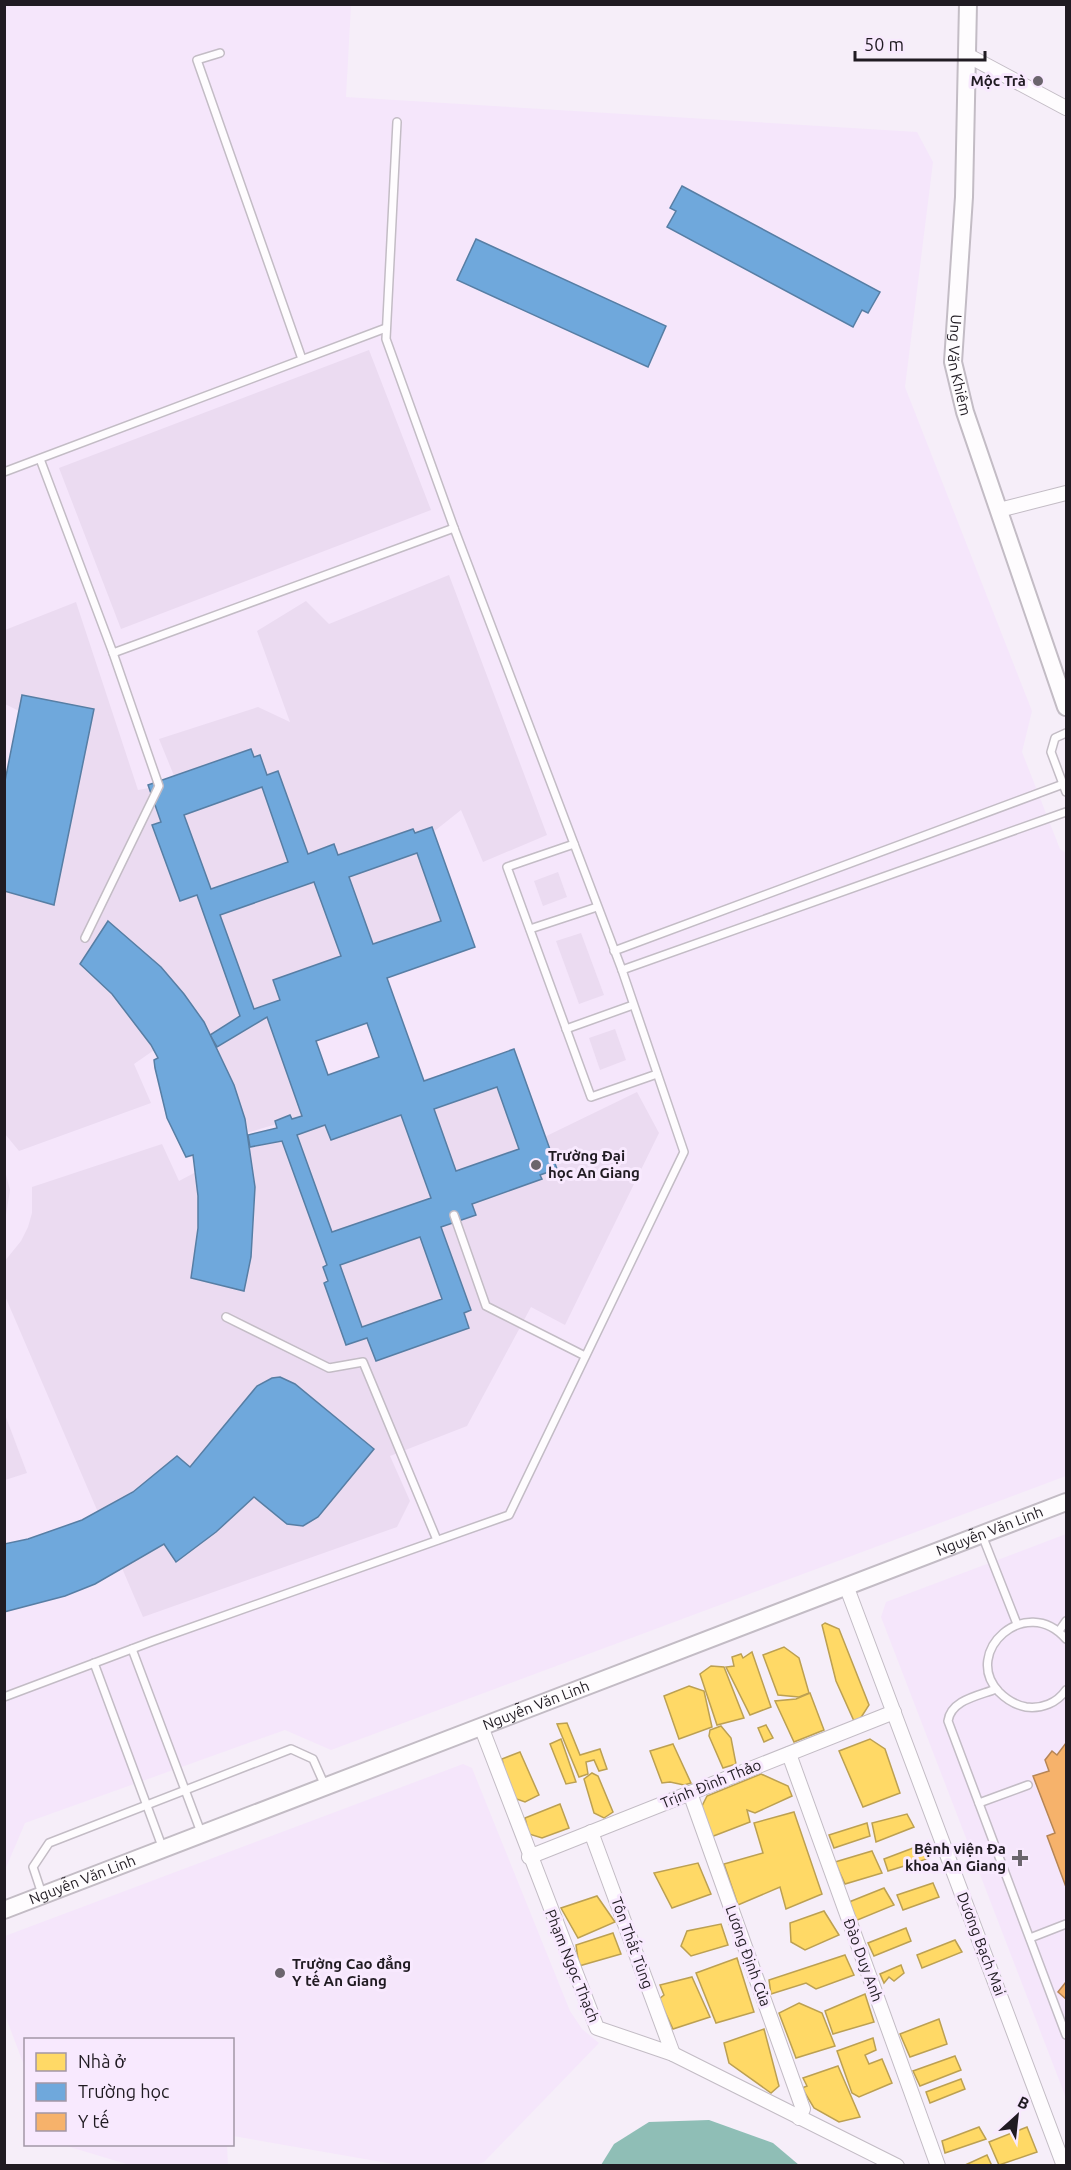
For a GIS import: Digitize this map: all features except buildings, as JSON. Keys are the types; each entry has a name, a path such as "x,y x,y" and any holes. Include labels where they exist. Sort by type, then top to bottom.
{"street":[{"name":"Ung Văn Khiêm","path":"968,4 964,197 952,362 965,412 1066,707"},
{"path":"967,55 1066,108"},
{"path":"999,510 1066,493"},
{"name":"Nguyễn Văn Linh","path":"4,1911 482,1729 1066,1502"},
{"name":"Dương Bạch Mai","path":"847,1588 1064,2166"},
{"name":"Trịnh Đình Thảo","path":"529,1857 894,1712"},
{"name":"Phạm Ngọc Thạch","path":"482,1729 529,1857 597,2028 673,2054 897,2166"},
{"name":"Đào Duy Anh","path":"789,1754 938,2166"},
{"name":"Lương Định Của","path":"690,1793 803,2109 799,2118"},
{"name":"Tôn Thất Tùng","path":"591,1832 673,2054"}],"lane":[{"path":"220,53 197,60 302,359"},
{"path":"4,1697 509,1515 684,1152 622,970 454,528 386,339 397,122"},
{"path":"4,472 386,328"},
{"path":"40,459 113,653 159,786 85,938"},
{"path":"113,653 454,528"},
{"path":"1066,734 1055,738 1051,752 1065,784 1066,792"},
{"path":"614,951 1065,784"},
{"path":"622,970 1066,812"},
{"path":"574,844 507,867 591,1097 657,1074"},
{"path":"530,929 597,907"},
{"path":"566,1029 633,1005"},
{"path":"454,1215 486,1306 585,1356"},
{"path":"226,1317 329,1368 363,1362 437,1540"},
{"path":"982,1535 1017,1624"},
{"path":"1066,1639 1059,1631 1046,1624 1032,1622 1017,1624 996,1639 991,1651 990,1677 996,1689 1006,1699 1019,1706 1034,1708 1049,1705 1066,1690"},
{"path":"1059,1631 1066,1622"},
{"path":"132,1649 202,1835"},
{"path":"94,1664 164,1850"},
{"path":"996,1689 956,1705 950,1711 948,1721 1066,2035"},
{"path":"42,1896 33,1867 49,1843 291,1749 313,1759 327,1788"},
{"path":"979,1803 1028,1785"},
{"path":"1030,1938 1066,1924"}],"shaded area":[{"name":"Trường Đại học An Giang","path":"5,5 351,5 346,97 917,132 933,162 905,387 1032,711 1022,752 1060,849 1066,853 1066,1476 331,1750 285,1730 25,1823 5,1870"},
{"path":"369,350 431,510 121,629 59,468"},
{"path":"449,575 547,835 483,862 461,810 427,837 463,927 298,1022 323,1105 499,1060 530,1144 637,1092 659,1133 565,1325 531,1307 467,1426 390,1456 410,1501 397,1527 143,1617 5,1296 4,1262 21,1241 28,1227 32,1213 32,1187 162,1144 179,1181 300,1117 233,1137 183,1030 134,1064 151,1103 19,1151 5,1134 5,859 27,715 5,704 5,630 76,602 138,790 177,783 159,739 258,707 290,722 257,631 306,601 329,624"},
{"path":"558,872 567,897 543,906 534,881"},
{"path":"581,933 604,995 579,1004 556,941"},
{"path":"615,1029 626,1060 600,1070 589,1038"},
{"path":"5,1171 10,1190 5,1221"},
{"path":"4,1412 27,1473 5,1480 4,1480"},
{"name":"Bệnh viện Đa khoa An Giang","path":"1066,1534 1066,2098 881,1617 886,1602"},
{"name":"Trường Cao đẳng Y tế An Giang","path":"463,1764 472,1768 570,2011 582,2029 599,2043 484,2162 472,2166 399,2165 234,2136 234,2038 24,2038 24,2065 5,2015 5,1936"},
{"path":"709,2120 773,2143 799,2165 601,2165 614,2144 649,2122"},
{"path":"66,2146 227,2146 228,2165 130,2165"}],"place":[{"name":"Mộc Trà","path":"1038,81"},
{"name":"Trường Đại học An Giang","path":"536,1165"},
{"name":"Bệnh viện Đa khoa An Giang","path":"1020,1858"},
{"name":"Trường Cao đẳng Y tế An Giang","path":"280,1973"}]}
